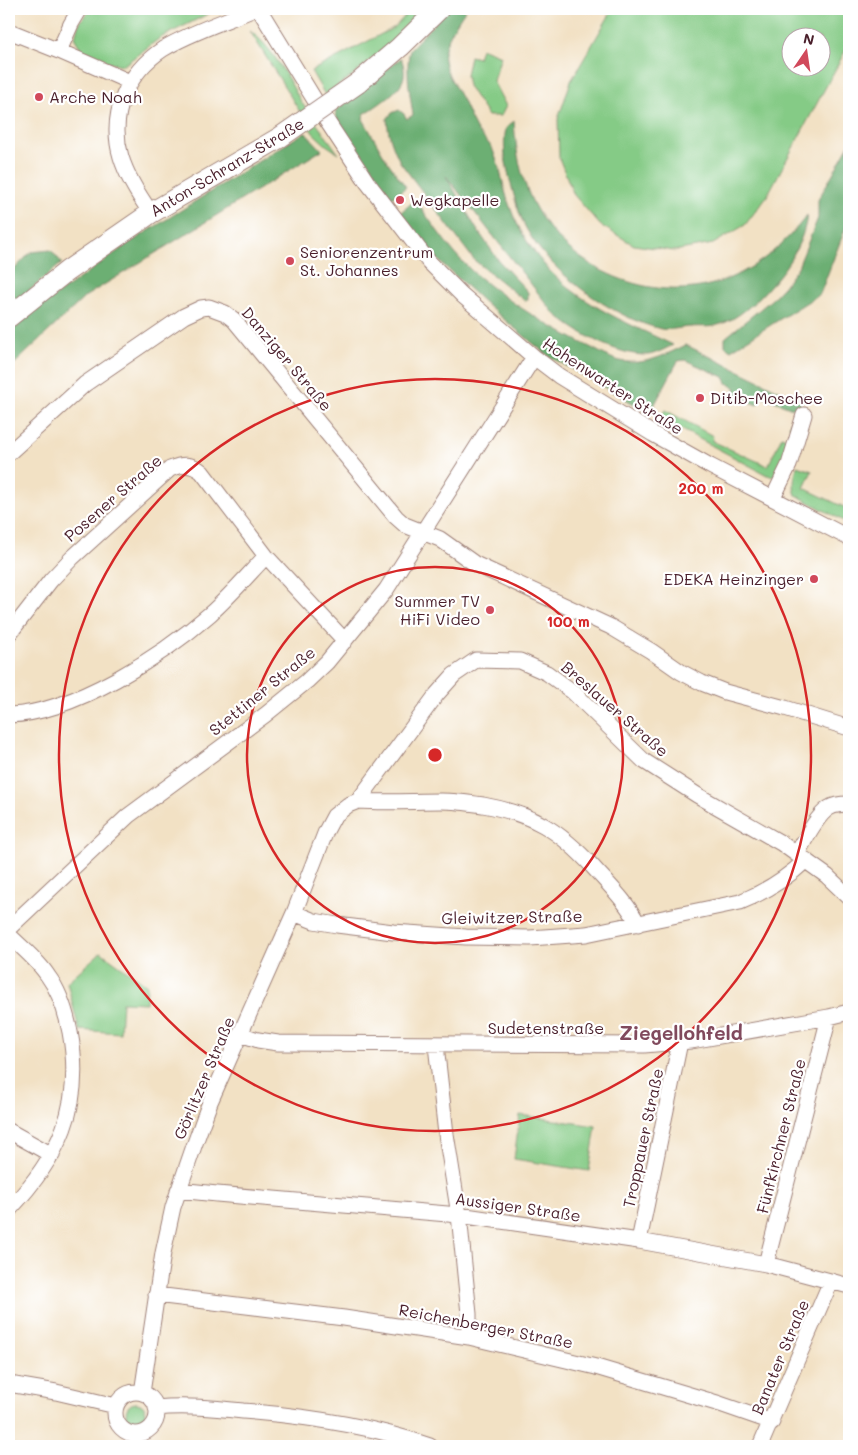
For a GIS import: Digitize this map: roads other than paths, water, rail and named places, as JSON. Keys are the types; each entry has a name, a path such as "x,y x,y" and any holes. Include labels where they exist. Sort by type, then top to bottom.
{"main road":[{"name":"Anton-Schranz-Straße","path":"9,317 67,271 151,213 279,138 358,83 400,47 438,9"}],"street":[{"path":"60,51 71,24 80,9"},
{"path":"151,213 129,179 117,142 117,123 122,102 130,82 145,64 162,50 178,41 254,9"},
{"path":"259,9 316,102"},
{"path":"9,31 130,82"},
{"name":"Hohenwarter Straße","path":"325,118 367,182 429,262 462,295 534,357 559,376 647,430 710,466 849,538"},
{"name":"Danziger Straße","path":"9,453 85,384 169,324 192,311 209,307 217,309 234,320 396,517 405,525 423,532"},
{"name":"Stettiner Straße","path":"9,928 128,816 265,715 327,662 386,590 534,357"},
{"path":"773,498 789,465 804,415"},
{"name":"Posener Straße","path":"9,634 51,580 72,558 170,469 178,465 195,466 202,472 266,556 345,641"},
{"path":"423,532 450,545 475,564 611,627 651,651 680,672 702,683 725,692 849,728"},
{"path":"9,714 41,710 66,702 109,684 150,659 211,613 266,556"},
{"name":"Breslauer Straße","path":"358,801 446,683 454,675 476,660 520,661 547,673 573,692 644,761 666,776 766,833 827,876 849,897"},
{"path":"358,801 444,800 465,802 510,811 534,819 564,839 585,858 614,889 638,924"},
{"name":"Görlitzer Straße","path":"142,1393 165,1244 178,1190 210,1102 294,913 330,824 341,810 358,801"},
{"name":"Gleiwitzer Straße","path":"294,913 314,921 337,925 466,937 530,938 586,934 638,924 724,906 762,893 780,882 802,857 815,825 826,811 834,806 849,804"},
{"path":"9,935 39,965 54,985 62,1002 73,1047 73,1095 67,1121 52,1155 24,1194 9,1210"},
{"name":"Sudetenstraße","path":"240,1034 258,1040 278,1043 644,1045 680,1042 849,1012"},
{"name":"Fünfkirchner Straße","path":"766,1264 829,1017"},
{"name":"Troppauer Straße","path":"639,1241 680,1042"},
{"path":"436,1045 446,1134 459,1215 469,1314 469,1337"},
{"path":"9,1132 52,1155"},
{"name":"Aussiger Straße","path":"178,1190 459,1215 639,1241 766,1264 849,1286"},
{"name":"Banater Straße","path":"760,1446 772,1422 831,1280"},
{"name":"Reichenberger Straße","path":"156,1295 344,1318 469,1337 596,1367 720,1404 772,1422"},
{"path":"9,1384 56,1392 116,1406"},
{"path":"130,1393 142,1393 150,1398 156,1408 156,1419 151,1427 128,1440 124,1430 116,1421 116,1406 119,1400 130,1393"},
{"path":"156,1408 184,1406 303,1417 399,1436 430,1446"}],"place":[{"name":"Arche Noah","path":"39,97"},
{"name":"Wegkapelle","path":"400,200"},
{"name":"Seniorenzentrum St. Johannes","path":"290,261"},
{"name":"Ditib-Moschee","path":"700,398"},
{"name":"EDEKA Heinzinger","path":"814,579"},
{"name":"Summer TV HiFi Video","path":"490,610"}],"district":[{"name":"Ziegellohfeld","path":"681,1033"}]}
